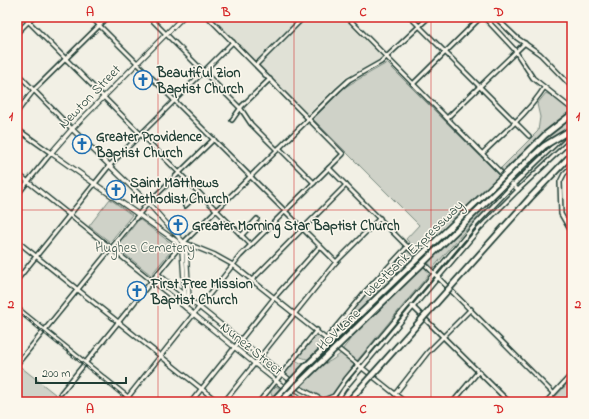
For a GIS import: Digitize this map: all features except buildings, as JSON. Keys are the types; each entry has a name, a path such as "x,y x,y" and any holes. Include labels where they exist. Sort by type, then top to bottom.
{"highway":[{"name":"Westbank Expressway","path":"272,402 306,366 545,135 572,114"},
{"name":"HOV Lane","path":"280,402 531,158 544,146 572,129"},
{"path":"348,402 572,154"}],"main road":[{"name":"Newton Street","path":"51,153 72,129 183,17"},
{"path":"72,129 148,204 183,242 186,250 189,299"},
{"path":"51,153 180,246 186,308"},
{"name":"Nunez Street","path":"189,299 304,391 324,401"},
{"name":"Nunez Street","path":"186,308 254,364 307,402"},
{"path":"316,402 324,401"}],"street":[{"path":"24,17 251,245"},
{"path":"17,32 33,17"},
{"path":"92,17 336,262"},
{"path":"17,112 34,90 108,17"},
{"path":"149,17 241,109 251,124 314,183"},
{"path":"124,402 233,265 251,245 343,154 208,17"},
{"path":"256,65 304,17"},
{"path":"347,17 518,190"},
{"path":"410,17 529,136"},
{"path":"61,393 86,364 183,242 349,80 377,65 429,17"},
{"path":"413,84 481,17"},
{"path":"484,17 516,52 526,70 544,88 562,99 572,109"},
{"path":"495,17 508,31 540,54 572,87"},
{"path":"17,280 109,166 233,42"},
{"path":"447,118 524,43"},
{"path":"17,73 72,129"},
{"path":"232,120 270,79"},
{"path":"483,153 539,97 544,88"},
{"path":"17,129 51,153"},
{"path":"324,401 334,396 409,303 475,225 513,185 572,129"},
{"path":"17,364 138,215 178,172 214,138"},
{"path":"336,402 344,389 479,229 572,139"},
{"name":"Newton Street","path":"17,195 51,153"},
{"path":"572,166 564,174 560,182 561,214 572,232"},
{"path":"329,168 435,272 553,393"},
{"name":"Nunez Street","path":"17,172 186,308"},
{"path":"252,280 346,184"},
{"path":"185,206 199,193"},
{"path":"224,402 336,262 380,218"},
{"path":"241,236 257,219"},
{"path":"17,241 218,402"},
{"path":"183,242 215,255 233,265 294,314 317,330 405,402"},
{"path":"191,402 274,298 320,246"},
{"path":"327,338 364,293 408,246"},
{"name":"Nunez Street","path":"158,274 189,299"},
{"path":"409,303 509,402"},
{"path":"17,308 134,402"},
{"path":"394,402 397,395 428,352 471,309"},
{"path":"259,402 317,330"},
{"path":"453,402 478,372"},
{"path":"546,402 570,376"}],"shaded area":[{"path":"212,17 342,17 383,58 346,77 308,114"}],"green space":[{"path":"387,63 509,185 464,232 433,268 406,239 419,225 313,119 345,87"},
{"path":"546,93 558,99 572,112 572,126 513,182 501,168 538,131 540,117 537,104"},
{"name":"Hughes Cemetery","path":"110,199 132,215 110,242 89,226"},
{"name":"Hughes Cemetery","path":"139,219 175,246 151,275 117,248"},
{"path":"407,249 430,273 356,362 342,350 355,331 357,320 353,309"},
{"path":"350,313 350,327 340,348 327,337"},
{"path":"316,334 337,351 328,358 319,360 298,356"},
{"path":"341,353 354,365 329,397 319,397 313,394 284,373 295,360 313,366 325,364"},
{"path":"17,364 65,402 17,402"},
{"path":"572,379 572,402 550,402"},
{"path":"274,385 302,402 274,402 270,390"}],"railway":[{"path":"17,311 130,402"}],"place":[{"name":"Beautiful Zion Baptist Church","path":"143,80"},
{"name":"Greater Providence Baptist Church","path":"82,144"},
{"name":"Saint Matthews Methodist Church","path":"116,190"},
{"name":"Greater Morning Star Baptist Church","path":"178,225"},
{"name":"First Free Mission Baptist Church","path":"137,291"}]}
